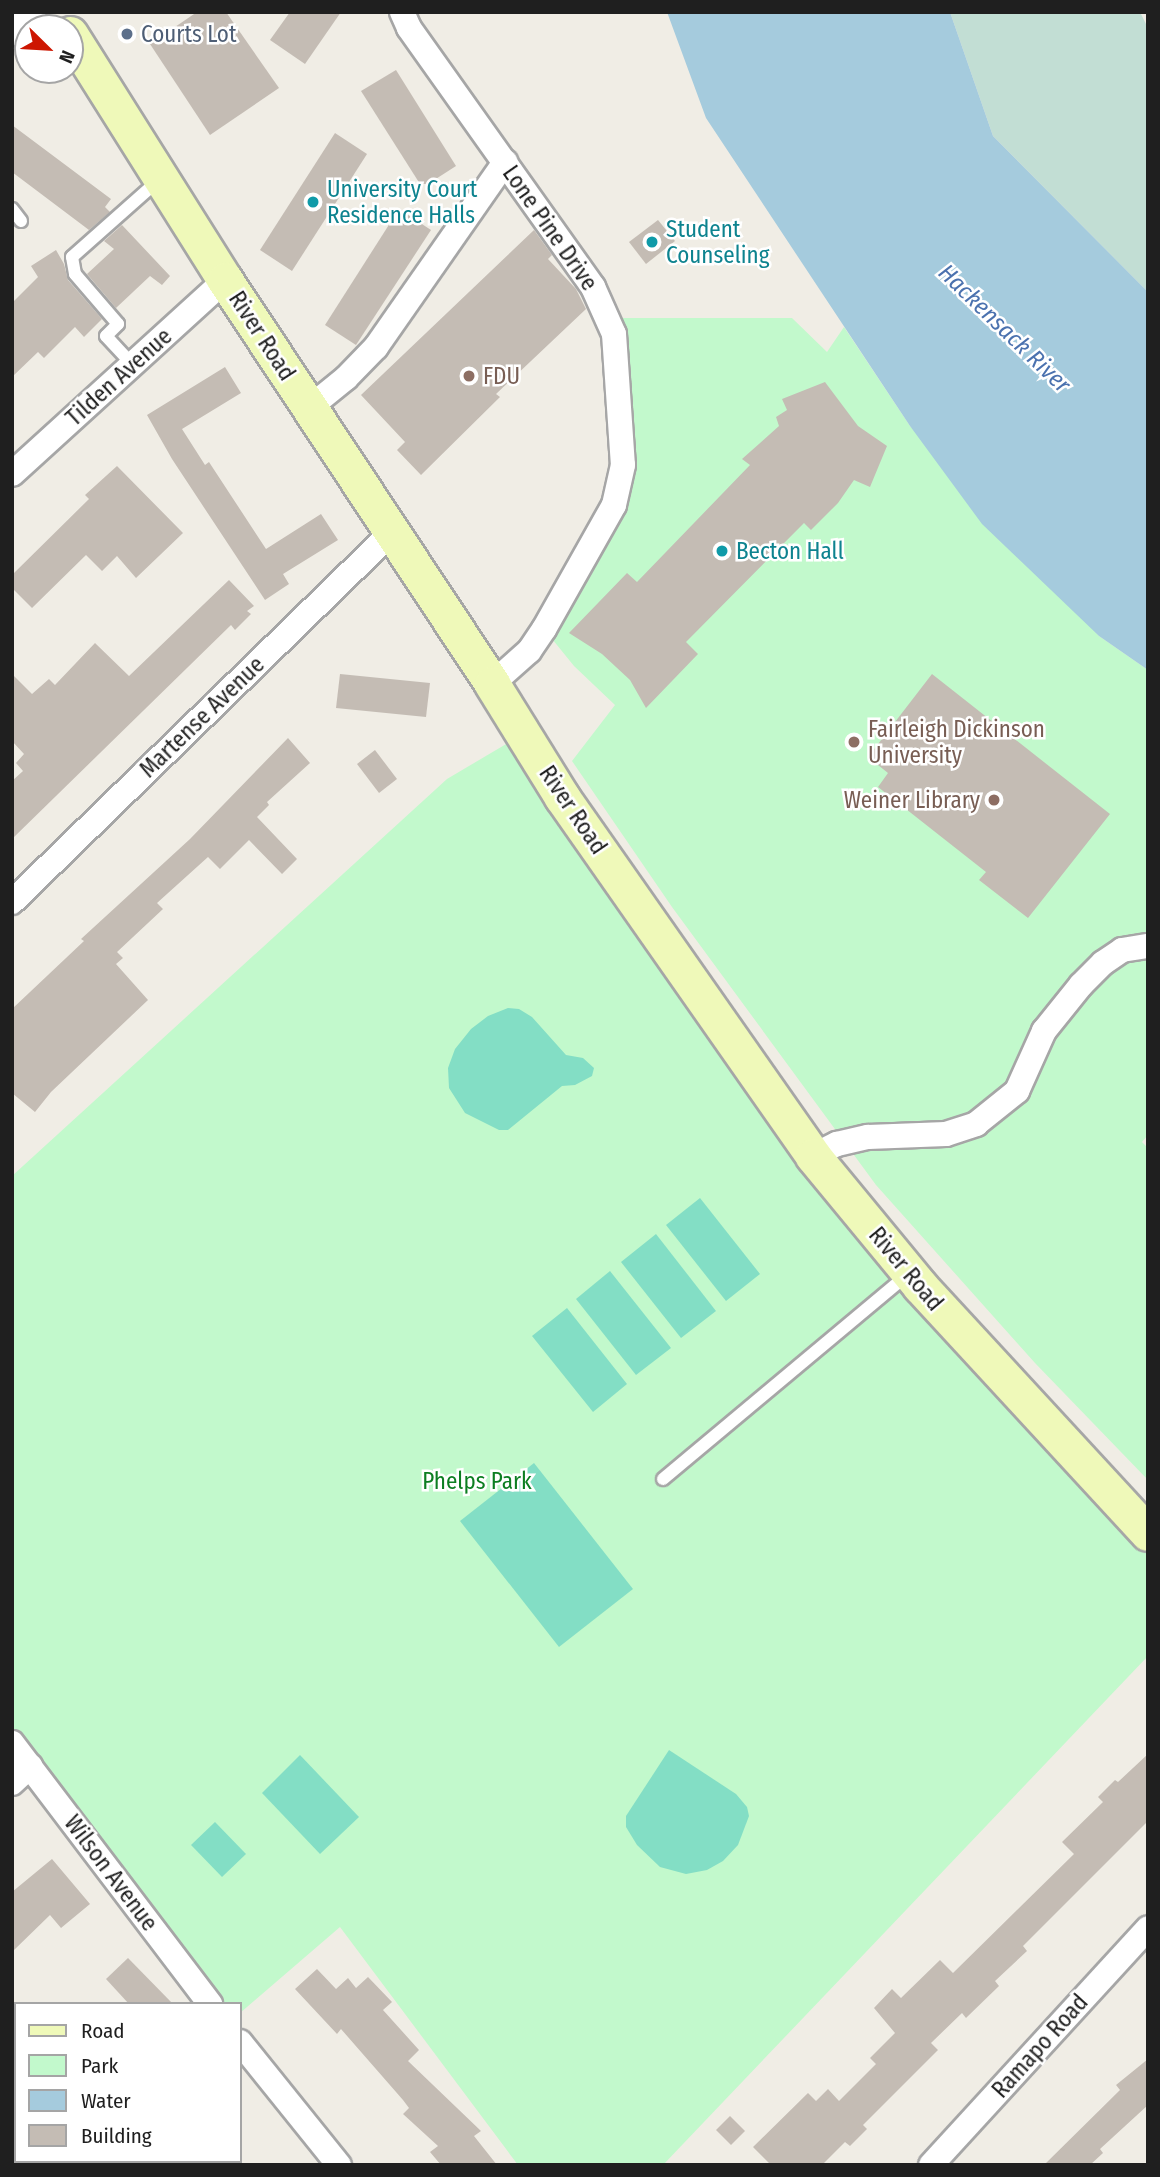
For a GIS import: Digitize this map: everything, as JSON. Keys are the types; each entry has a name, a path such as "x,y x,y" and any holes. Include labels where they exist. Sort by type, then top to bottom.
{"main road":[{"name":"River Road","path":"84,56 225,279 492,684 562,797 813,1156 909,1273 1148,1533"}],"street":[{"path":"12,33 34,12"},
{"name":"Lone Pine Drive","path":"402,12 409,27 593,286 614,334 623,465 614,505 551,619 528,651 492,684"},
{"path":"309,408 346,378 376,347 505,162"},
{"name":"Tilden Avenue","path":"12,474 225,279"},
{"name":"Martense Avenue","path":"12,902 391,533"},
{"path":"813,1156 837,1144 868,1137 946,1134 976,1124 1017,1091 1044,1031 1103,963 1122,950 1148,946"},
{"name":"Wilson Avenue","path":"12,1742 208,2002"},
{"path":"12,1783 30,1766"},
{"name":"Ramapo Road","path":"931,2165 1148,1928"},
{"path":"242,2044 339,2165"}],"lane":[{"path":"132,364 106,336 118,324 75,274 72,257 160,178"},
{"path":"12,209 21,221"},
{"path":"663,1479 909,1273"}],"shaded area":[{"path":"950,12 1140,12 1148,28 1148,292 993,136"}],"green space":[{"path":"607,318 792,318 827,352 844,327 910,426 1099,636 1148,670 1148,1135 1142,1142 1148,1148 1148,1480 1035,1363 876,1185 672,907 572,761 615,705 574,666 544,629 614,505"},
{"name":"Phelps Park","path":"523,734 813,1156 1148,1533 1148,1656 663,2165 518,2165 340,1927 242,2011 242,2002 208,2002 12,1743 12,1176 447,779"},
{"path":"508,1008 519,1009 532,1017 566,1055 583,1058 594,1068 592,1076 575,1085 562,1086 508,1130 499,1130 465,1113 449,1088 448,1068 455,1049 471,1029 488,1016"},
{"path":"700,1198 760,1274 726,1301 666,1225"},
{"path":"656,1234 716,1311 681,1338 621,1262"},
{"path":"610,1271 671,1348 636,1375 576,1299"},
{"path":"567,1308 627,1384 593,1412 532,1336"},
{"path":"534,1463 633,1589 559,1647 460,1521"},
{"path":"669,1750 736,1794 747,1807 749,1816 738,1845 723,1861 707,1870 686,1874 660,1867 637,1845 626,1827 626,1816"},
{"path":"300,1755 359,1817 320,1854 262,1793"},
{"path":"215,1822 246,1854 222,1877 191,1845"}],"water":[{"name":"Hackensack River","path":"667,12 950,12 993,136 1148,292 1148,670 1099,636 982,524 910,426 706,118"}],"building":[{"path":"197,12 226,12 279,88 210,135 150,44"},
{"path":"290,12 341,12 305,64 270,40"},
{"path":"396,70 456,166 428,184 420,184 361,91"},
{"path":"12,125 111,199 105,207 110,212 89,230 12,172"},
{"name":"University Court Residence Halls","path":"335,133 367,154 292,271 260,250"},
{"path":"399,209 431,230 356,345 325,325"},
{"name":"Student Counseling","path":"658,220 675,241 646,264 629,242"},
{"path":"122,225 170,276 162,285 150,276 116,308 87,274 114,249 104,241"},
{"path":"534,230 552,255 548,259 576,289 586,309 496,394 500,397 421,475 397,450 405,442 361,395"},
{"path":"56,250 64,264 68,280 102,319 84,337 75,327 44,358 38,352 12,377 12,303 38,277 31,266"},
{"path":"225,367 241,393 182,429 205,465 209,462 266,549 321,514 338,540 283,574 289,584 265,600 172,459 147,415"},
{"name":"Becton Hall","path":"825,382 858,426 887,446 870,487 854,480 838,503 811,530 804,523 686,642 698,654 646,708 630,680 602,654 569,633 627,573 637,582 750,465 742,459 779,426 776,417 787,410 782,399"},
{"path":"117,466 183,533 136,578 117,556 102,571 86,555 32,608 12,588 12,575 89,499 85,495"},
{"path":"229,580 254,606 247,611 251,614 235,630 231,625 12,839 12,781 23,771 16,763 24,754 12,741 12,674 32,694 49,679 55,685 95,643 129,676"},
{"path":"340,674 430,683 426,717 336,708"},
{"name":"Weiner Library","path":"932,674 1110,814 1028,918 979,880 986,872 878,787 888,773 868,757"},
{"path":"288,738 310,763 267,802 269,805 257,817 297,859 282,874 249,840 220,869 208,857 157,903 163,909 117,952 123,958 116,964 148,1000 51,1092 35,1112 12,1093 12,1009 84,941 81,939 190,839"},
{"path":"375,750 397,779 379,793 357,764"},
{"path":"1148,1754 1148,1821 1023,1946 1027,1951 995,1981 999,1986 966,2018 962,2013 931,2043 938,2050 863,2125 867,2129 850,2146 845,2142 822,2165 771,2165 753,2147 808,2093 816,2101 828,2089 839,2101 876,2064 870,2058 895,2033 874,2008 892,1989 901,1998 940,1960 953,1973 1074,1854 1062,1842 1103,1802 1098,1797"},
{"path":"52,1859 90,1904 61,1928 50,1915 12,1952 12,1892"},
{"path":"128,1958 171,2002 127,2002 106,1979"},
{"path":"317,1969 336,1989 348,1978 356,1988 368,1977 392,2002 383,2010 419,2050 408,2061 481,2131 474,2136 497,2165 441,2165 430,2152 438,2146 403,2114 409,2108 403,2100 341,2029 337,2034 295,1989"},
{"path":"1148,2059 1148,2105 1100,2149 1103,2153 1090,2165 1044,2165 1120,2090 1116,2085"},
{"path":"730,2116 745,2131 731,2145 716,2130"}],"place":[{"name":"Courts Lot","path":"127,34"},
{"name":"University Court Residence Halls","path":"313,202"},
{"name":"Student Counseling","path":"652,242"},
{"name":"FDU","path":"469,376"},
{"name":"Becton Hall","path":"722,551"},
{"name":"Fairleigh Dickinson University","path":"854,742"},
{"name":"Weiner Library","path":"994,800"}]}
